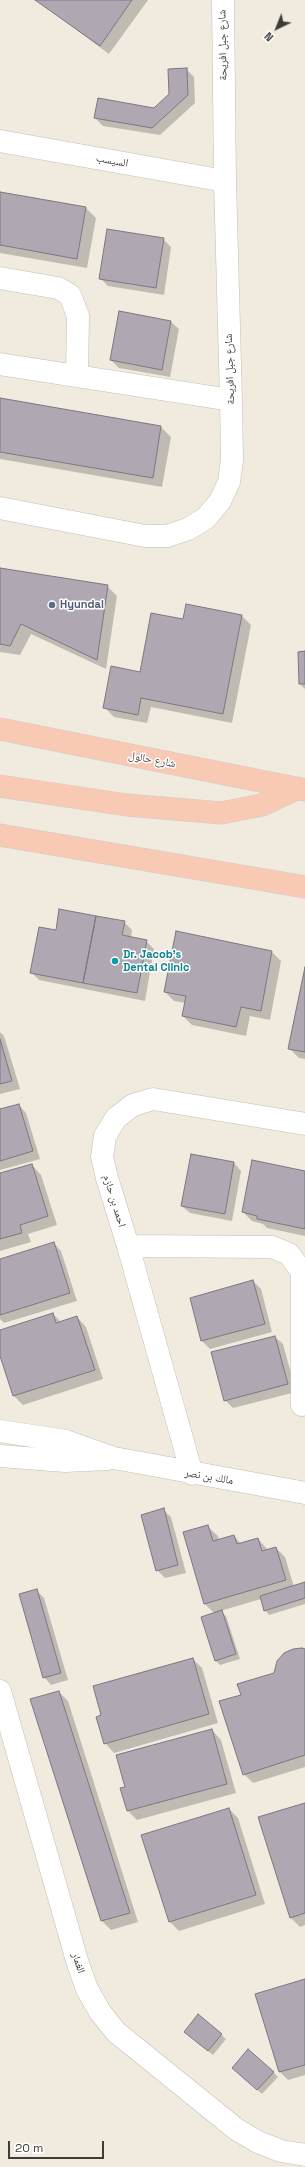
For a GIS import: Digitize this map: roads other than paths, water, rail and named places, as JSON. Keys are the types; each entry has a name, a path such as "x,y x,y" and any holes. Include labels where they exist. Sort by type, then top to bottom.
{"main road":[{"name":"شارع حالول","path":"0,730 302,789"},
{"path":"0,786 127,806 221,813 262,805 302,789"},
{"path":"0,835 305,887"}],"street":[{"name":"شارع جبل افريحة","path":"0,508 145,536 167,536 188,529 206,518 220,501 229,482 232,460 225,181 223,0"},
{"name":"السيسب","path":"0,141 225,181"},
{"path":"0,278 58,288 70,295 78,316 77,376"},
{"path":"0,364 231,400"},
{"name":"احمد بن حازم","path":"192,1474 102,1157 105,1136 116,1118 133,1105 153,1099 305,1124"},
{"path":"128,1246 272,1247 289,1254 302,1272 302,1405"},
{"name":"مالك بن نصر","path":"0,1431 66,1441 114,1458 192,1474 305,1493"},
{"name":"مالك بن نصر","path":"0,1456 65,1461 114,1458"},
{"name":"الغمار","path":"0,1691 78,1964 87,1989 100,2012 116,2032 126,2041 236,2129 258,2142 281,2159 305,2156"}],"place":[{"name":"Hyundai","path":"52,605"},
{"name":"Dr. Jacob's Dental Clinic","path":"115,961"}]}
